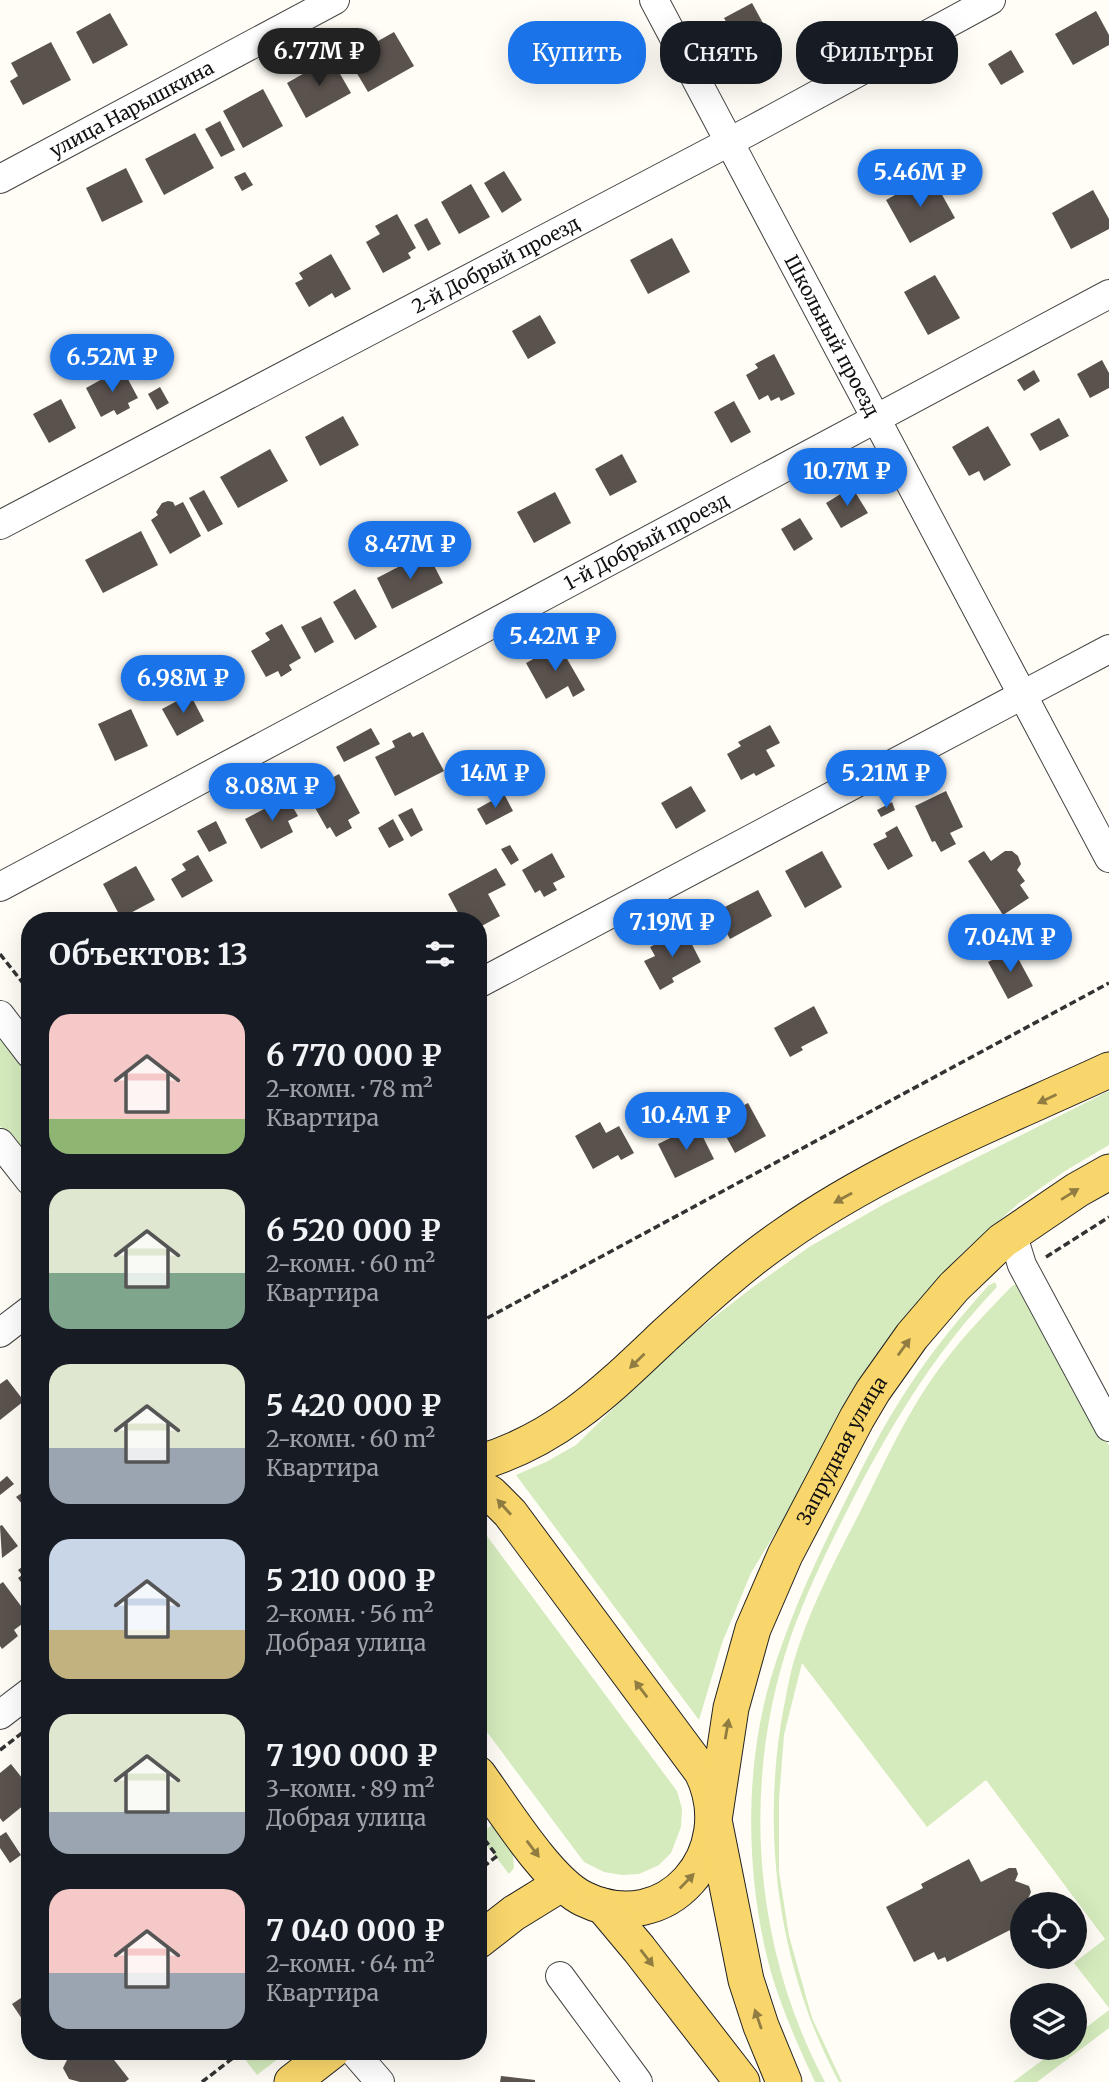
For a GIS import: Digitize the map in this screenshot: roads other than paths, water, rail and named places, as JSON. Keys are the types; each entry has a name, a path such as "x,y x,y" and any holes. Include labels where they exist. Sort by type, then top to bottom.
{"main road":[{"path":"487,1461 524,1447 581,1412 734,1274 813,1216 919,1158 1109,1070"},
{"name":"Запрудная улица","path":"714,1820 728,1724 741,1668 759,1614 785,1555 857,1418 892,1363 932,1311 1002,1241 1017,1249 1077,1190 1109,1172"},
{"path":"487,1492 510,1513 696,1763 708,1784 744,1972 761,2026 785,2082"},
{"path":"487,1786 561,1884 583,1899 603,1906 636,1908 663,1900 675,1893 702,1863 712,1838 714,1820"},
{"path":"487,1934 514,1913 561,1884"},
{"path":"603,1906 647,1958 742,2082"},
{"path":"292,2082 320,2060"}],"street":[{"name":"улица Нарышкина","path":"0,179 335,0"},
{"name":"Школьный проезд","path":"654,0 1109,858"},
{"name":"2-й Добрый проезд","path":"0,525 729,142 991,0"},
{"name":"1-й Добрый проезд","path":"0,887 1109,293"},
{"path":"487,979 1109,649"},
{"path":"0,1015 21,1042"},
{"path":"0,1143 21,1170"},
{"path":"1017,1249 1106,1413"},
{"path":"0,1333 21,1317"},
{"path":"0,1715 21,1699"},
{"path":"560,1976 638,2082"},
{"path":"361,2060 380,2082"}]}
